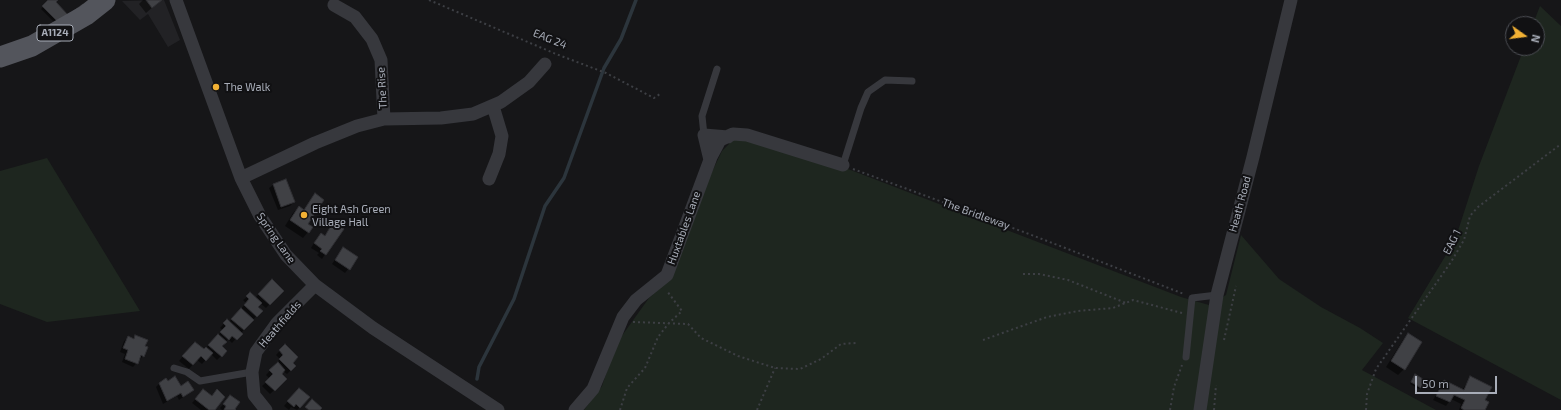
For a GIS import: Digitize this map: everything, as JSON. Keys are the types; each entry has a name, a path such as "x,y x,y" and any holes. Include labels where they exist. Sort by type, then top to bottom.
{"main road":[{"name":"A1124","path":"0,57 32,46 86,15 105,0"}],"street":[{"name":"Spring Lane","path":"176,0 241,178 260,216 286,255 315,285 373,328 498,410"},
{"name":"Heath Road","path":"1200,410 1217,295 1253,158 1290,0"},
{"name":"The Rise","path":"334,5 355,17 372,39 381,60 384,119"},
{"path":"241,178 315,143 357,126 384,119 441,118 473,114 501,102 529,82 545,64"},
{"path":"489,180 499,154 502,136 493,106"},
{"path":"710,160 704,135 747,135 843,165"},
{"name":"Huxtables Lane","path":"575,410 593,389 623,317 636,300 667,275 710,160 720,140 731,135"},
{"name":"Heathfields","path":"266,410 254,395 252,372 256,352 277,324 315,285"}],"lane":[{"path":"704,135 702,118 717,69"},
{"path":"843,165 861,108 868,92 885,80 912,81"},
{"path":"1186,357 1192,298 1217,295"},
{"path":"174,368 187,372 200,381 252,372"}],"path":[{"name":"EAG 24","path":"429,0 595,70 606,73 654,98 660,94"},
{"name":"EAG 1","path":"1366,410 1367,394 1376,369 1451,262 1464,240 1470,216 1478,207 1561,144"},
{"name":"The Bridleway","path":"843,165 1029,234 1192,298"},
{"path":"1023,274 1039,274 1068,280 1126,303"},
{"path":"620,410 627,388 645,368 658,337 669,323 682,312 660,281"},
{"path":"1223,342 1236,286"},
{"path":"984,340 1047,317 1078,311 1113,308 1133,300 1181,313 1191,313"},
{"path":"623,317 627,321 634,322 688,324 701,338 738,356 775,368 800,369 820,359 841,344 856,343"},
{"path":"1170,410 1174,387 1186,357"},
{"path":"757,410 775,368"},
{"path":"1214,410 1216,379"}],"shaded area":[{"path":"164,0 180,40 168,47 148,14 140,20 122,1"},
{"path":"1540,6 1561,26 1561,400 1408,318 1455,240 1479,166 1521,56 1545,56 1545,16 1536,16"},
{"path":"735,138 835,164 1181,297 1209,305 1226,295 1241,235 1279,279 1321,307 1360,328 1383,343 1362,370 1436,410 584,410 602,386 616,344 649,298 671,278 709,178 722,151"},
{"path":"47,158 140,311 47,322 0,304 0,171"}],"building":[{"path":"48,0 58,0 56,2 68,15 83,4 86,8 62,26 42,6"},
{"path":"146,0 162,0 152,8"},
{"path":"286,179 295,202 281,207 273,184"},
{"name":"Eight Ash Green Village Hall","path":"315,193 324,200 308,224 313,227 309,233 290,220 299,206 304,210"},
{"path":"332,224 336,227 337,225 344,229 326,255 320,251 322,249 314,243 321,233 325,236"},
{"path":"343,247 358,257 350,270 335,260"},
{"path":"272,279 284,291 270,305 258,294"},
{"path":"250,292 262,303 258,307 263,311 257,317 244,305 249,299 246,296"},
{"path":"241,308 254,320 244,330 231,319"},
{"path":"227,319 243,334 237,340 232,336 229,340 220,332 226,326 223,323"},
{"path":"1408,333 1422,342 1405,370 1391,361"},
{"path":"218,334 227,342 222,346 227,351 222,357 208,345"},
{"path":"135,335 148,340 145,346 148,347 144,357 141,355 138,364 125,359 128,350 123,348 128,336 134,339"},
{"path":"195,342 204,349 206,347 213,353 206,361 201,356 193,365 182,356"},
{"path":"285,344 298,357 293,363 296,366 291,371 279,359 283,355 279,350"},
{"path":"278,362 285,370 282,374 287,379 275,391 265,382 273,374 269,370"},
{"path":"1415,374 1426,381 1421,388 1411,382"},
{"path":"175,376 181,386 188,381 194,390 183,397 181,393 167,401 159,383 166,378 168,381"},
{"path":"1470,376 1492,387 1485,400 1489,402 1485,410 1464,410 1461,408 1465,400 1454,395 1450,402 1436,396 1444,380 1464,390"},
{"path":"299,388 310,397 300,408 296,404 294,407 287,401"},
{"path":"203,389 212,396 217,389 225,397 215,410 209,410 195,399"},
{"path":"230,395 240,402 235,409 236,410 224,410 226,406 223,404"},
{"path":"312,399 322,408 320,410 309,410 305,407"}],"waterway":[{"path":"477,379 479,367 514,299 545,206 564,178 604,68 621,39 636,0"}],"place":[{"name":"The Walk","path":"216,87"},
{"name":"Eight Ash Green Village Hall","path":"304,215"}]}
